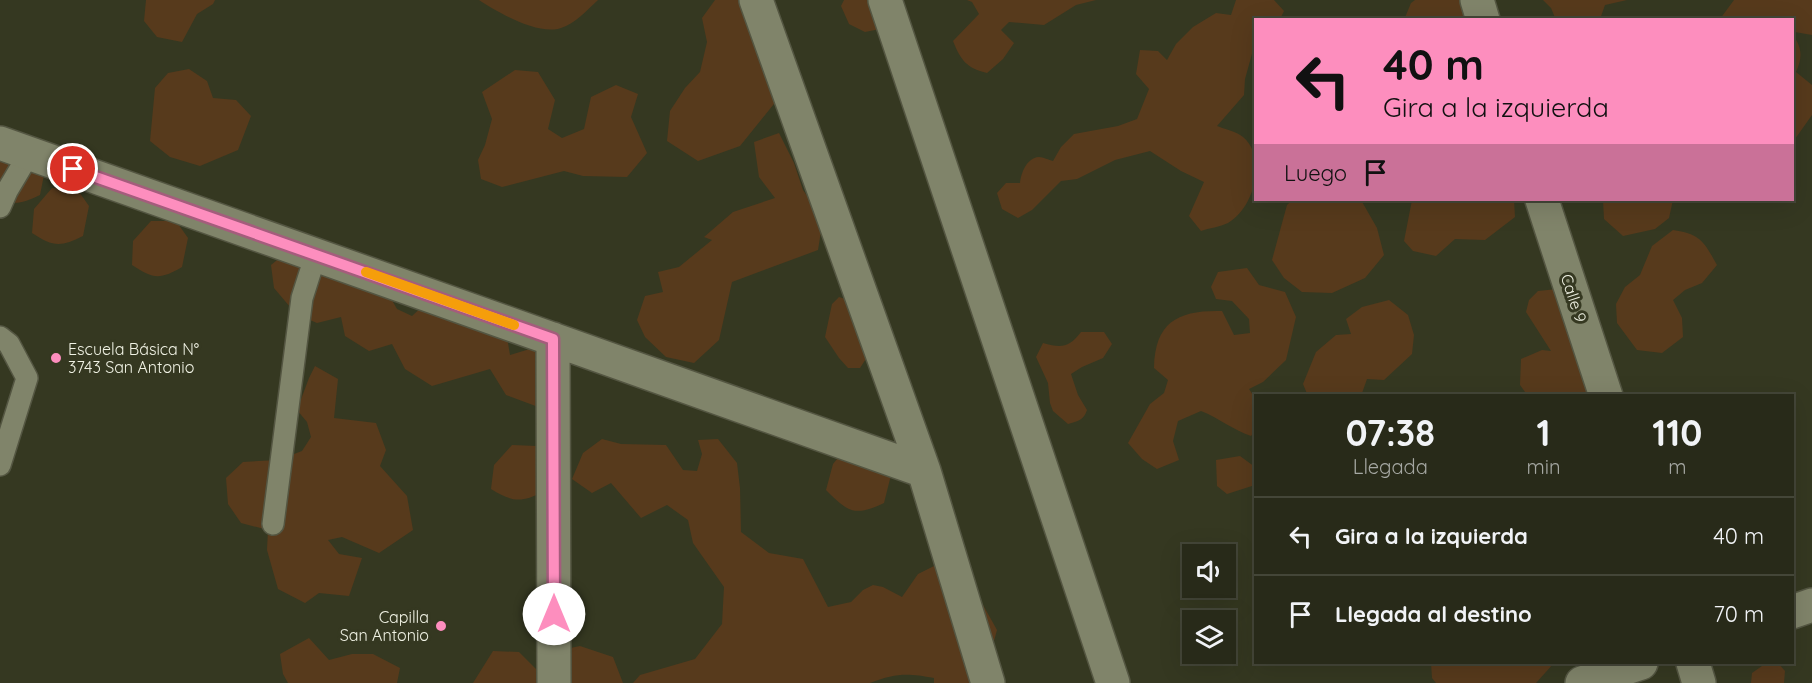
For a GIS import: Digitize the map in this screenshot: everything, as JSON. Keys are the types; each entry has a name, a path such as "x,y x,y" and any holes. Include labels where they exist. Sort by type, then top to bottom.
{"street":[{"path":"756,0 924,471 988,683"},
{"path":"885,0 1113,683"},
{"path":"1477,0 1482,18"},
{"path":"15,148 924,471"},
{"name":"Calle 9","path":"1542,201 1605,394"},
{"path":"553,339 554,683"},
{"path":"1794,611 1812,605"},
{"path":"1582,683 1638,664"},
{"path":"1693,664 1700,683"}],"lane":[{"path":"0,207 7,191 15,148"},
{"path":"273,524 302,298 316,254"},
{"path":"0,337 9,344 27,378 0,465"}],"shaded area":[{"path":"146,0 215,0 213,4 197,14 182,42 157,37 144,21"},
{"path":"479,0 598,0 571,23 552,30 518,22"},
{"path":"715,0 750,0 782,94 740,146 698,161 667,141 670,111 685,88 700,72 707,42 702,18"},
{"path":"844,0 892,0 885,28 865,32 849,24 841,6"},
{"path":"967,0 1096,0 1076,5 1044,25 1009,22 1001,30 1014,43 1003,59 987,73 974,69 966,63 953,41 979,14 972,2"},
{"path":"1236,0 1274,0 1284,11 1280,18 1254,18 1254,47 1245,79 1244,95 1217,126 1243,137 1251,146 1254,154 1254,185 1245,206 1237,216 1228,223 1201,231 1189,216 1204,182 1181,171 1150,151 1115,160 1077,179 1061,181 1032,210 1018,218 1002,209 997,193 1006,183 1020,183 1023,171 1034,158 1053,161 1061,147 1074,134 1118,126 1137,119 1149,89 1136,74 1140,50 1158,51 1167,60 1176,44 1193,27 1216,13 1231,15"},
{"path":"1415,0 1471,0 1472,18 1405,18 1411,3"},
{"path":"1543,0 1627,0 1605,5 1600,18 1555,18 1551,8"},
{"path":"1734,0 1812,0 1812,35 1795,32 1794,18 1721,18"},
{"path":"1794,36 1800,52 1796,72 1812,85 1812,115 1795,139"},
{"path":"189,69 207,81 213,98 236,100 251,116 238,150 200,166 170,157 150,141 155,88 168,73"},
{"path":"515,70 538,72 555,100 548,129 562,138 584,129 591,97 616,85 638,94 631,117 647,153 627,177 583,176 564,171 502,187 481,179 478,160 492,119 482,92"},
{"path":"779,133 794,163 803,190 823,219 818,250 732,282 719,340 694,363 666,357 645,337 637,320 645,296 663,292 658,272 679,267 712,240 704,237 733,212 775,198 759,177 754,142"},
{"path":"0,158 46,165 40,195 15,203 0,199"},
{"path":"52,188 77,189 89,206 83,236 57,244 32,233 34,209"},
{"path":"1291,201 1362,201 1377,228 1384,255 1365,278 1332,293 1302,292 1284,278 1272,260 1287,205"},
{"path":"1412,201 1465,203 1469,201 1514,201 1515,217 1485,240 1455,239 1436,256 1413,251 1404,241"},
{"path":"1603,201 1673,201 1669,218 1655,229 1623,236 1604,219"},
{"path":"151,221 176,221 188,238 182,267 162,276 151,275 132,265 133,241"},
{"path":"1673,230 1690,234 1701,240 1717,265 1702,283 1685,290 1673,300 1682,318 1683,337 1662,353 1637,350 1617,323 1616,304 1625,287 1640,275 1652,246"},
{"path":"287,252 385,288 397,309 412,316 426,303 499,329 508,343 510,355 543,345 541,408 506,395 490,369 432,386 405,369 392,344 369,351 345,336 341,317 317,323 296,314 274,288 271,265"},
{"path":"1247,268 1259,285 1285,292 1296,317 1286,360 1263,382 1249,389 1254,396 1254,432 1251,436 1201,411 1178,421 1173,441 1179,460 1157,469 1142,459 1128,443 1150,404 1164,393 1168,380 1154,368 1155,352 1165,329 1182,316 1207,311 1222,311 1234,335 1250,333 1249,319 1232,301 1216,299 1211,287 1218,272"},
{"path":"1567,288 1598,368 1586,390 1589,394 1527,394 1520,385 1521,359 1542,350 1551,351 1526,312 1529,300 1538,291"},
{"path":"839,297 852,301 871,351 860,368 848,368 825,337 832,304"},
{"path":"1389,300 1408,315 1414,335 1412,354 1384,380 1367,379 1362,394 1307,394 1303,384 1316,352 1336,335 1351,334 1346,319 1362,307"},
{"path":"1081,332 1104,332 1112,344 1103,358 1071,374 1078,395 1087,410 1078,421 1068,424 1053,411 1048,383 1036,357 1043,343 1055,346 1068,344"},
{"path":"315,366 338,379 334,418 376,423 386,450 380,466 407,496 413,530 379,553 342,537 328,540 339,554 362,558 349,596 319,593 305,603 278,589 267,550 268,530 241,523 228,504 226,478 243,462 278,460 302,451 311,437 307,422 297,410"},
{"path":"602,439 621,444 666,445 683,470 697,471 702,454 698,440 718,439 737,463 741,532 769,553 803,559 828,607 851,602 863,590 873,585 883,587 902,597 918,574 944,561 973,587 997,630 985,674 987,683 934,683 934,678 909,675 887,677 870,683 633,683 640,675 695,659 722,624 724,587 693,543 688,520 667,505 641,518 611,483 592,493 572,479 583,453"},
{"path":"851,442 892,471 884,503 865,510 858,511 846,507 826,490 833,464"},
{"path":"512,445 537,446 549,463 543,492 517,500 491,489 494,465"},
{"path":"1240,456 1254,466 1254,485 1227,494 1217,486 1216,460"},
{"path":"309,638 329,660 352,654 373,654 400,668 397,683 288,683 283,674 280,654"},
{"path":"580,646 613,657 623,683 554,683 561,650"},
{"path":"493,651 519,652 550,683 473,683"},
{"path":"1431,664 1553,664 1536,683 1436,683 1432,678"},
{"path":"1779,664 1785,671 1784,683 1751,683 1752,673 1762,666"}],"slow traffic":[{"path":"366,272 514,325"}],"place":[{"name":"Escuela Básica N° 3743 San Antonio","path":"56,358"},
{"name":"Capilla San Antonio","path":"441,626"}],"route":[{"path":"73,169 553,339 554,614"}]}
